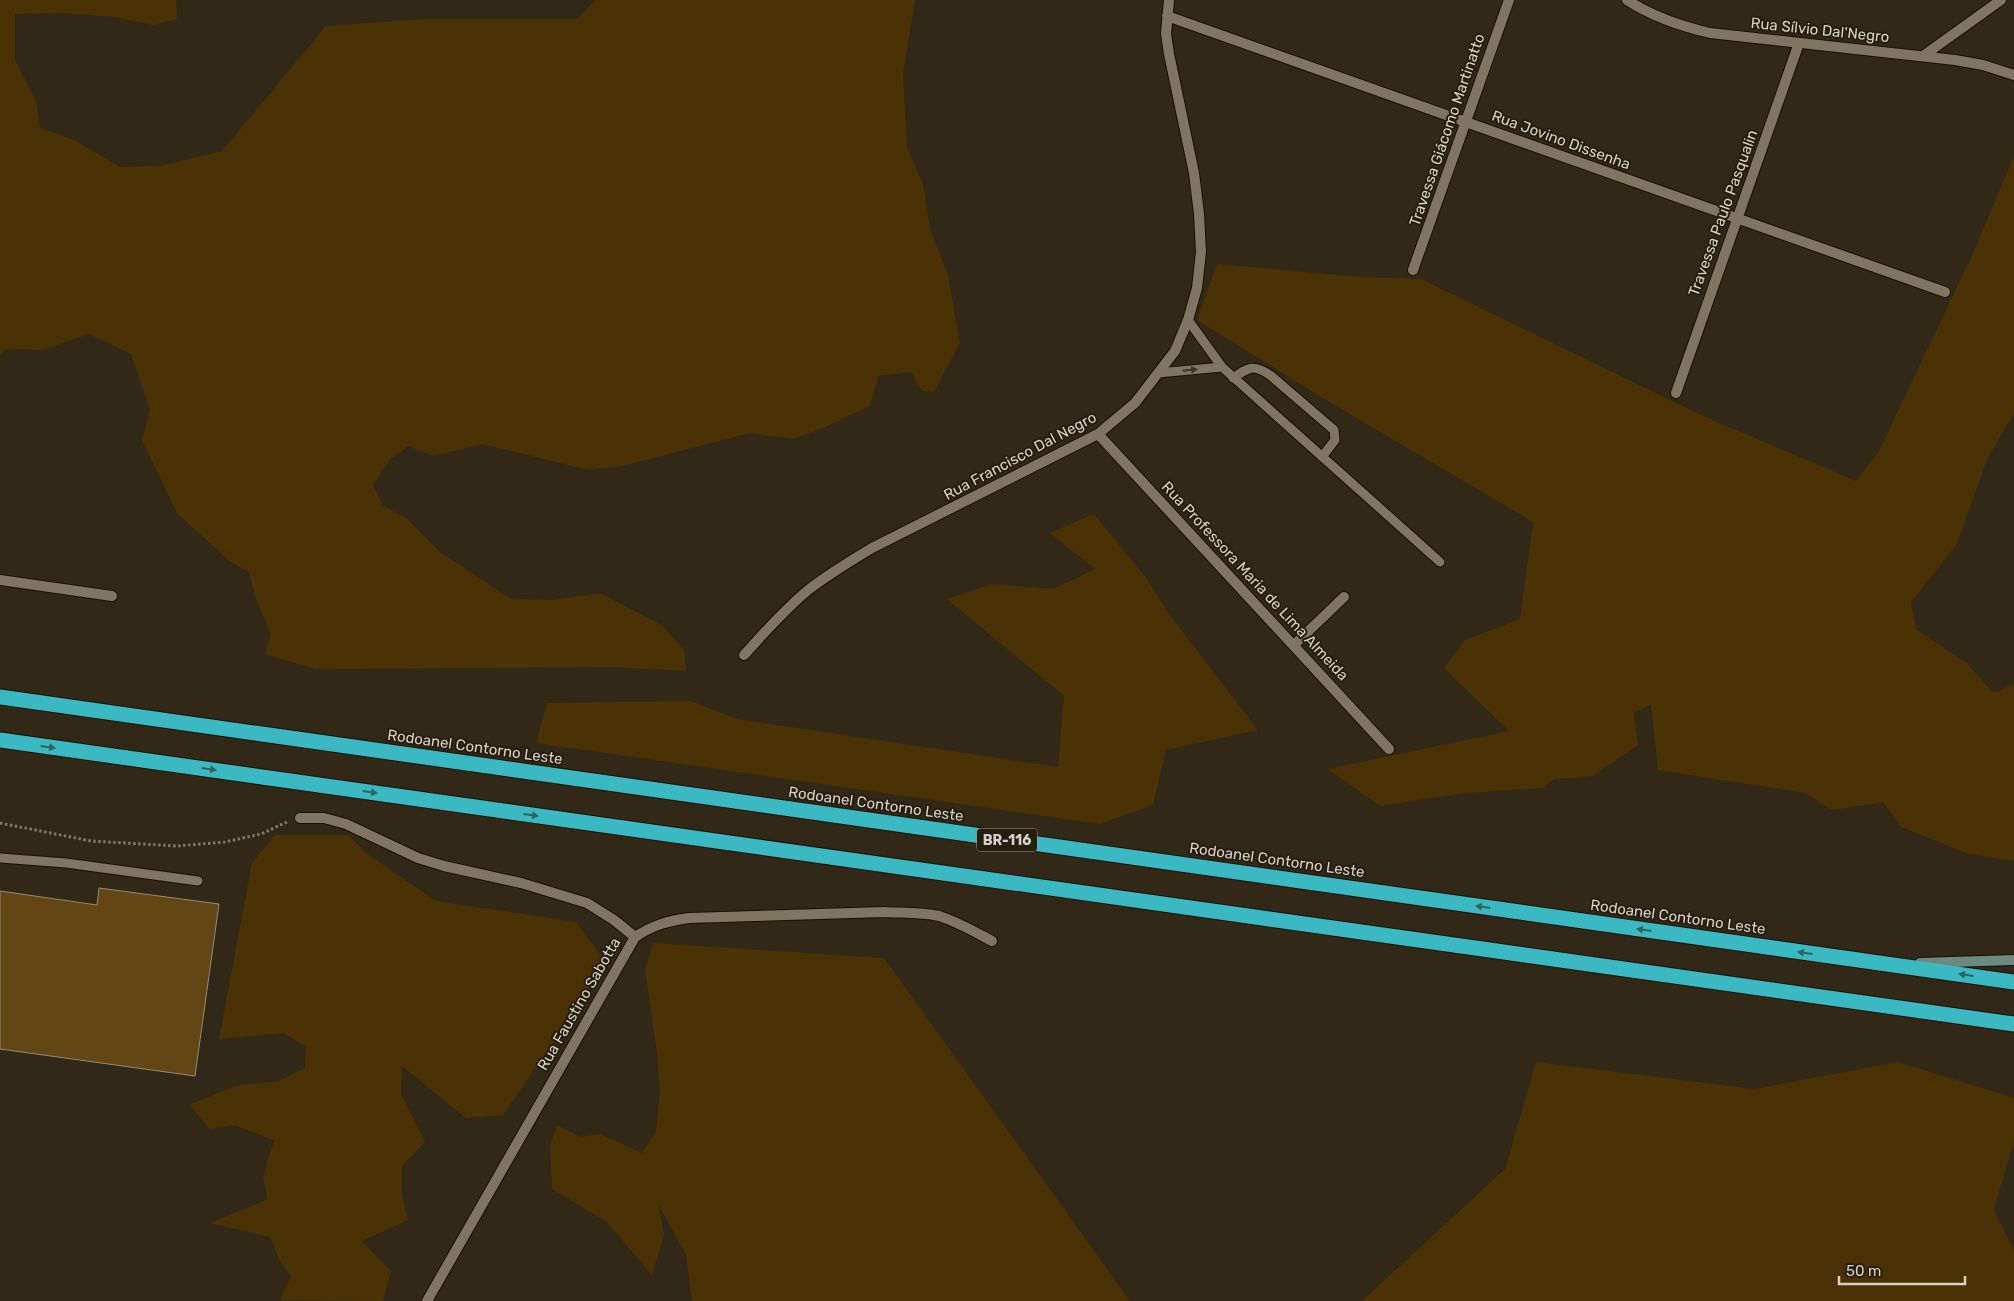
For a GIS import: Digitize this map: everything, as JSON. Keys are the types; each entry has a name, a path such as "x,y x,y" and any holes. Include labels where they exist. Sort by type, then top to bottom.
{"highway":[{"name":"Rodoanel Contorno Leste","path":"0,697 2014,982"},
{"path":"0,740 2014,1024"}],"main road":[{"path":"1887,964 2014,960"}],"street":[{"name":"Rua Francisco Dal Negro","path":"744,656 780,616 806,592 836,569 872,548 1098,434 1135,403 1175,351 1188,320 1197,288 1201,252 1199,214 1186,134 1168,54 1166,34 1169,0"},
{"name":"Travessa Giácomo Martinatto","path":"1413,270 1509,0"},
{"name":"Rua Sílvio Dal'Negro","path":"1627,0 1655,16 1682,26 1728,35 1923,56 1983,65 2014,75"},
{"path":"1923,56 2002,0"},
{"name":"Rua Jovino Dissenha","path":"1167,16 1945,292"},
{"name":"Travessa Paulo Pasqualin","path":"1676,393 1799,43"},
{"name":"Rua Professora Maria de Lima Almeida","path":"1098,434 1390,749"},
{"path":"0,580 112,596"},
{"path":"1294,645 1344,597"},
{"path":"300,818 324,818 346,824 418,858 444,866 521,883 587,903 614,920 635,937"},
{"name":"Rua Faustino Sabotta","path":"427,1301 635,937 651,926 689,918 884,912 917,913 938,916 962,925 992,941"}],"lane":[{"path":"1188,320 1222,367 1440,562"},
{"path":"1158,373 1222,367"},
{"path":"1234,378 1248,368 1259,368 1270,375 1334,430 1335,440 1322,457"},
{"path":"0,858 66,862 198,881"}],"path":[{"path":"0,823 91,840 177,846 225,842 261,834 283,823 300,818"}],"shaded area":[{"path":"0,0 176,0 177,19 153,25 115,17 59,13 15,14 15,60 36,101 40,128 72,139 120,167 160,166 222,151 326,26 425,19 577,19 595,0 915,0 903,73 907,148 923,184 930,229 948,275 960,343 934,392 922,391 911,372 878,376 870,406 825,427 793,439 750,433 622,466 589,470 482,444 434,456 408,446 390,460 373,485 383,506 406,518 440,552 511,599 554,600 600,593 662,625 684,650 686,671 611,667 316,669 265,654 271,634 255,597 249,572 229,561 177,513 142,440 150,410 131,354 89,334 42,350 6,349 0,356"},
{"path":"2014,156 2014,413 1987,459 1957,544 1911,602 1916,629 1966,663 1994,693 2014,684 2014,861 1969,854 1901,827 1883,802 1832,810 1805,793 1658,770 1651,704 1634,713 1638,745 1593,776 1554,779 1543,788 1465,793 1380,806 1328,769 1509,731 1444,668 1465,640 1520,619 1533,522 1321,397 1197,320 1217,264 1360,277 1421,279 1703,416 1856,481 1879,451 1974,251"},
{"path":"1094,514 1147,579 1169,614 1258,730 1166,750 1153,805 1100,824 536,743 547,703 691,701 737,719 1058,767 1064,696 947,599 992,584 1054,589 1095,569 1050,533"},
{"path":"275,835 348,835 366,853 436,901 576,922 607,963 503,1115 466,1118 402,1066 401,1094 425,1142 402,1166 402,1196 408,1220 362,1241 391,1271 383,1301 280,1300 291,1276 280,1261 270,1237 210,1223 268,1199 263,1178 274,1140 234,1125 210,1129 189,1105 235,1086 279,1081 305,1068 306,1047 284,1033 219,1039 252,863"},
{"path":"653,943 884,958 1130,1301 692,1301 686,1255 658,1204 664,1234 652,1275 607,1222 552,1189 550,1145 557,1125 581,1137 600,1134 642,1153 656,1132 660,1090 657,1053 645,970"},
{"path":"1536,1062 1754,1089 1898,1062 2014,1098 2014,1140 1994,1210 2014,1251 2014,1301 1362,1301 1505,1169"}],"building":[{"path":"99,888 219,904 195,1076 0,1049 0,891 97,905"}]}
